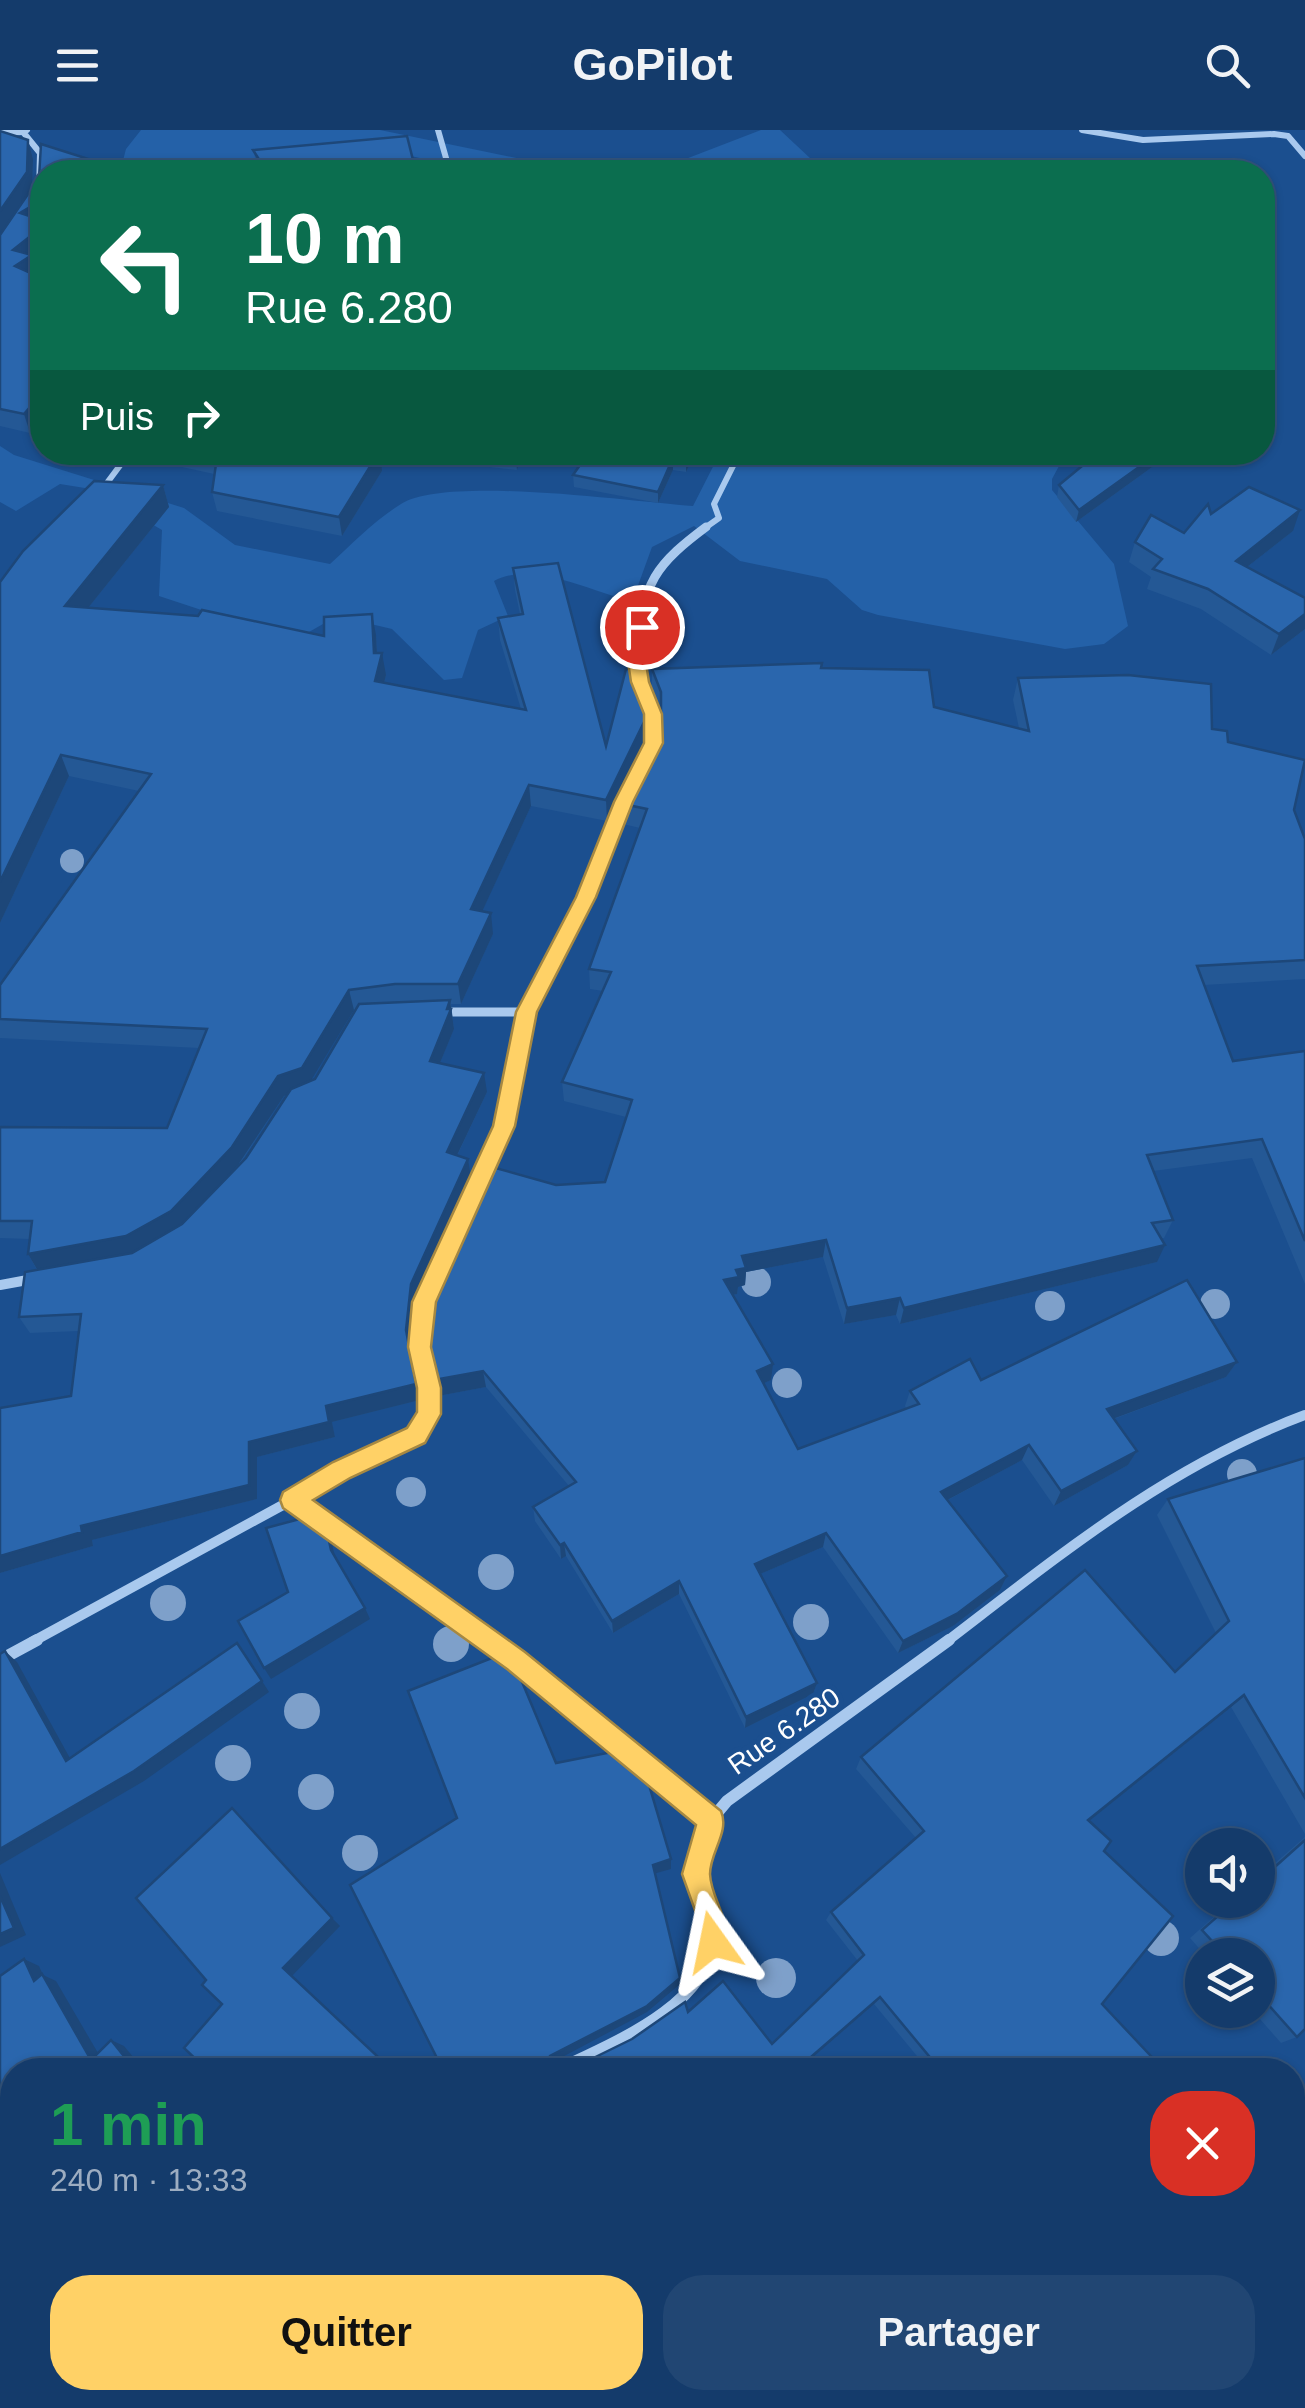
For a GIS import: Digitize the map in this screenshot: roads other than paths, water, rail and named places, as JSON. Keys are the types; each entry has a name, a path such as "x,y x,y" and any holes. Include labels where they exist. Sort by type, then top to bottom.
{"street":[{"path":"438,130 447,160"},
{"path":"1082,130 1144,140 1274,134 1288,136 1305,156"},
{"path":"0,133 25,131 40,153 40,160"},
{"path":"94,500 120,465"},
{"path":"645,761 654,743 653,714 640,682 637,662 651,645 642,627 643,600 678,546 719,518 714,504 734,465"},
{"path":"476,1192 504,1126 527,1012 586,897 636,779"},
{"path":"436,1012 527,1012"},
{"path":"0,1660 342,1470 416,1435 429,1414 429,1388 420,1347 424,1302 440,1269"},
{"path":"0,1285 45,1276"},
{"name":"Rue 6.280","path":"711,1820 728,1801 876,1696 1138,1494 1252,1432 1305,1415"},
{"path":"292,1500 516,1660 711,1820 696,1874 710,1913 713,1942 698,1976 664,2016 582,2058"}]}
